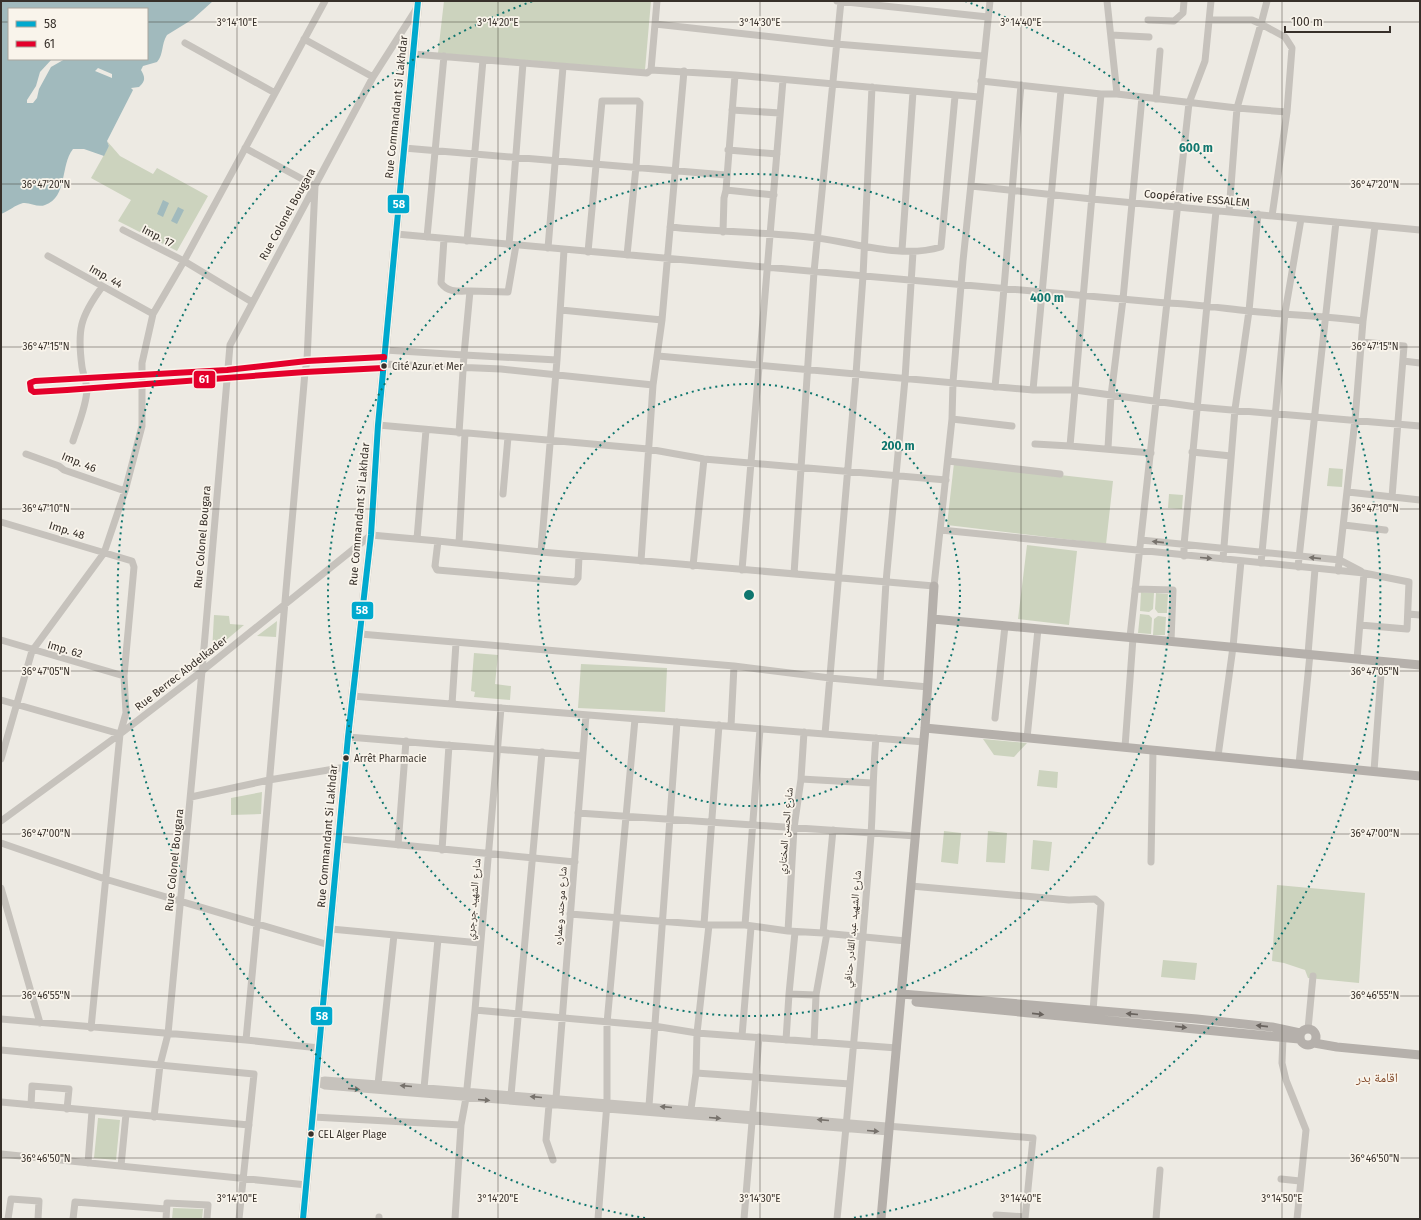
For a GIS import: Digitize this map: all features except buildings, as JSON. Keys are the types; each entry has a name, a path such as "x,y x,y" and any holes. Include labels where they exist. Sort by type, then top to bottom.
{"main road":[{"name":"Rue Commandant Si Lakhdar","path":"303,1219 330,929 340,839 352,696 371,535 378,425 418,3"},
{"path":"881,1219 924,742 934,586"},
{"path":"933,619 1420,665"},
{"path":"925,728 1420,776"},
{"path":"901,997 1093,1011 1272,1027 1303,1034"},
{"path":"901,997 1283,1037 1313,1031 1315,1040"},
{"path":"1303,1034 1302,1044 1307,1046 1315,1040 1420,1050"},
{"path":"1315,1040 1337,1047 1420,1055"}],"street":[{"path":"1,759 32,651 104,553 125,491 142,426 142,364 153,314 184,261 325,1"},
{"path":"651,70 657,1"},
{"path":"837,1 988,17"},
{"path":"794,574 814,272 841,1"},
{"path":"371,535 579,556 934,586 948,461 961,285 983,56 990,1"},
{"path":"1107,1 1117,94"},
{"path":"1148,20 1174,21 1183,13 1184,1"},
{"path":"1125,747 1135,589 1157,402 1166,303 1189,103 1205,61 1211,1"},
{"path":"1229,212 1237,108 1262,24 1267,1"},
{"name":"Rue Colonel Bougara","path":"154,1117 160,1065 168,1034 191,797 230,345 287,235 373,77 418,3"},
{"path":"1210,20 1252,20 1262,24 1285,38 1292,48 1287,112 1272,216"},
{"path":"655,24 836,44 983,56"},
{"path":"1111,36 1149,37"},
{"path":"304,39 373,77"},
{"path":"185,43 275,93"},
{"path":"1156,99 1160,51"},
{"path":"413,54 563,67 648,72 651,70 684,72 979,97"},
{"path":"427,237 444,56"},
{"path":"467,241 476,154 483,60"},
{"path":"444,239 441,283 445,288 454,291 470,290 508,292 522,63"},
{"path":"548,248 563,67"},
{"path":"641,561 653,385 662,320 684,72"},
{"path":"722,232 735,76"},
{"path":"742,570 783,80"},
{"path":"981,81 1287,112"},
{"path":"995,387 1005,289 1011,190 1021,85"},
{"path":"825,734 837,578 856,374 863,276 863,246 872,87"},
{"path":"1033,390 1060,90"},
{"path":"902,250 913,92"},
{"path":"1070,446 1101,94"},
{"path":"670,227 818,238 863,246 913,252 926,251 941,247 955,96"},
{"path":"1108,448 1111,396 1133,203 1142,97"},
{"path":"588,252 602,101 638,101 640,103 636,167 627,255"},
{"path":"732,110 780,113"},
{"path":"245,148 315,186 307,361 246,1040"},
{"path":"404,148 726,175"},
{"path":"728,150 777,154"},
{"name":"Coopérative ESSALEM","path":"971,186 1420,230"},
{"path":"726,190 774,195"},
{"path":"1184,556 1192,452 1216,211"},
{"path":"1223,559 1235,409 1249,311 1258,214"},
{"path":"1261,563 1274,413 1285,313 1301,219"},
{"path":"1298,567 1336,222"},
{"path":"1338,571 1348,492 1363,321 1375,226"},
{"name":"Imp. 17","path":"123,230 184,261 252,302"},
{"path":"396,234 1083,296 1207,305 1249,311 1325,316 1363,321"},
{"path":"541,552 556,376 564,250"},
{"path":"880,682 886,582 905,379 913,252"},
{"name":"Imp. 44","path":"48,256 153,314"},
{"path":"73,441 86,398 87,388 84,379 79,342 82,322 89,305 102,287"},
{"path":"458,543 464,355 470,290"},
{"path":"560,310 662,320"},
{"path":"1362,342 1404,346 1392,497"},
{"path":"557,360 464,355 384,360 307,361 227,370 33,381 29,386 34,392 227,379 305,372 384,360 501,369 556,376 653,385"},
{"path":"658,356 995,387 1033,390 1075,390 1197,407 1235,409 1420,426"},
{"path":"1403,361 1420,362"},
{"path":"952,419 1012,426"},
{"path":"378,425 648,449 704,459 946,480"},
{"path":"417,539 426,430"},
{"path":"503,494 508,437"},
{"path":"1035,444 1108,448 1151,453"},
{"path":"1192,452 1231,456"},
{"name":"Imp. 46","path":"26,454 59,466 64,470 125,491"},
{"path":"693,566 704,459"},
{"path":"948,461 1060,474"},
{"path":"1348,492 1420,500"},
{"name":"Imp. 48","path":"1,522 132,561 134,567 124,676"},
{"path":"1344,525 1384,530"},
{"path":"941,530 1184,556 1364,573 1410,582 1407,629 1360,625"},
{"name":"Rue Berrec Abdelkader","path":"1,821 120,734 202,671 371,535"},
{"path":"1141,540 1340,560 1364,573"},
{"path":"438,541 435,568 444,571 574,582 578,578 579,556"},
{"path":"1218,756 1233,647 1241,561"},
{"path":"1299,764 1315,569"},
{"path":"1357,659 1364,573"},
{"path":"1135,589 1173,590 1171,641"},
{"path":"1408,614 1420,615"},
{"path":"995,718 1005,626"},
{"path":"1027,738 1038,629"},
{"path":"360,634 734,666 830,678 928,687"},
{"name":"Imp. 62","path":"1,640 32,651 124,676"},
{"path":"452,704 456,642"},
{"path":"1374,771 1382,661"},
{"path":"731,726 734,666"},
{"path":"91,1028 120,734 126,713 124,676"},
{"path":"352,696 924,742"},
{"path":"1,700 120,734"},
{"name":"شارع الشهيد جرجري","path":"455,1219 461,1125 466,1095 475,1010 501,708"},
{"name":"شارع موحند وعماره","path":"556,1098 586,715"},
{"path":"598,1219 607,1106 607,1023 618,917 635,719"},
{"path":"649,1106 677,722"},
{"path":"691,1109 696,1073 697,1033 706,925 711,822 719,725"},
{"path":"742,1036 760,728"},
{"name":"شارع الحسن المختاري","path":"786,1040 794,828 801,779 804,732"},
{"path":"348,737 582,756"},
{"name":"شارع الشهيد عبد القادر حنافي","path":"837,1219 847,1125 852,1045 871,833 872,782 876,738"},
{"path":"398,845 406,741"},
{"path":"442,850 449,744"},
{"path":"1151,862 1153,750"},
{"path":"511,1095 534,858 542,752"},
{"path":"191,797 269,780 346,767"},
{"path":"801,779 872,782"},
{"path":"578,813 916,836"},
{"path":"814,1042 816,995 825,933 833,830"},
{"path":"340,839 574,862"},
{"path":"1,844 105,879 329,945"},
{"path":"911,886 1069,900 1095,899 1101,904 1093,1011"},
{"path":"1,888 40,1022"},
{"path":"570,914 706,925 748,926 791,932 825,933 906,941"},
{"path":"330,929 480,943"},
{"path":"378,1084 394,935"},
{"path":"424,1088 438,939"},
{"path":"1303,1034 1313,976"},
{"path":"788,994 816,995"},
{"path":"475,1010 562,1019 654,1026 697,1033 897,1048"},
{"path":"1,1019 91,1028 246,1040 319,1048"},
{"path":"1283,1037 1282,1063 1286,1080 1306,1130 1297,1219"},
{"path":"744,1219 758,1038"},
{"path":"1,1050 254,1074 239,1219"},
{"path":"696,1073 850,1084"},
{"path":"316,1082 325,1080 424,1088 466,1095 549,1105 649,1106 691,1109 753,1118"},
{"path":"316,1082 324,1086 466,1095 511,1095 556,1098 607,1106 889,1129 1033,1138 1025,1218 996,1215"},
{"path":"31,1105 32,1086 69,1089 68,1109"},
{"path":"1,1102 249,1125"},
{"path":"549,1105 546,1140 553,1160"},
{"path":"88,1163 92,1111"},
{"path":"121,1166 126,1114"},
{"path":"313,1117 461,1125"},
{"path":"1,1154 307,1184"},
{"path":"1156,1219 1160,1170"},
{"path":"1281,1179 1300,1182"},
{"path":"8,1219 11,1199 39,1202 38,1219"},
{"path":"73,1219 75,1202 166,1209"},
{"path":"166,1219 167,1203 208,1205 207,1219"}],"green space":[{"path":"444,1 651,1 645,70 438,53"},
{"path":"107,141 120,156 153,174 157,168 208,196 177,251 118,221 131,200 91,178 109,146"},
{"path":"954,463 1113,481 1106,544 947,525"},
{"path":"1329,468 1343,469 1342,487 1327,486"},
{"path":"1169,494 1183,495 1182,509 1168,508"},
{"path":"1027,545 1077,551 1069,625 1018,619"},
{"path":"1141,592 1154,593 1153,609 1149,612 1140,611"},
{"path":"1156,593 1168,594 1167,613 1158,613 1155,609"},
{"path":"1140,614 1149,615 1152,618 1151,634 1138,633"},
{"path":"214,615 229,616 230,624 244,625 212,652"},
{"path":"1158,616 1166,617 1165,635 1153,635 1154,619"},
{"path":"277,621 276,637 257,636"},
{"path":"474,653 498,655 495,684 511,686 510,700 474,697 475,692 471,691"},
{"path":"581,664 667,668 665,712 578,708"},
{"path":"983,739 1027,743 1014,757 994,755"},
{"path":"1039,770 1058,772 1057,788 1037,786"},
{"path":"262,792 261,814 231,815 231,798"},
{"path":"944,831 961,833 958,864 941,862"},
{"path":"988,831 1007,833 1005,863 986,862"},
{"path":"1033,840 1052,842 1049,871 1031,869"},
{"path":"1277,885 1365,893 1359,983 1308,978 1305,970 1284,963 1272,961"},
{"path":"1163,960 1197,963 1195,980 1161,977"},
{"path":"98,1118 120,1120 116,1160 94,1158"},
{"path":"173,1208 203,1209 202,1219 172,1219"}],"water":[{"path":"1,1 213,1 193,19 167,35 161,56 157,62 143,66 141,70 144,81 139,87 131,88 133,90 107,141 109,146 104,156 84,149 73,149 66,163 61,188 52,201 42,206 23,203 1,214"},
{"path":"163,200 169,203 163,217 157,214"},
{"path":"178,207 184,210 177,224 171,221"}],"pier":[{"path":"51,60 63,60 51,67 39,89 37,98 33,103 27,103 27,100 36,86 40,72"},
{"path":"98,68 112,74 112,78 95,71"}],"transit line":[{"name":"58","path":"303,1219 348,737 371,535 378,425 418,1"},
{"name":"61","path":"383,368 305,372 34,392 31,390 30,383 35,381 227,370 307,361 384,357"}],"place":[{"name":"Cité Azur et Mer","path":"384,366"},
{"name":"Arrêt Pharmacie","path":"346,758"},
{"name":"CEL Alger Plage","path":"311,1134"}],"district":[{"name":"اقامة بدر","path":"1377,1077"}]}
